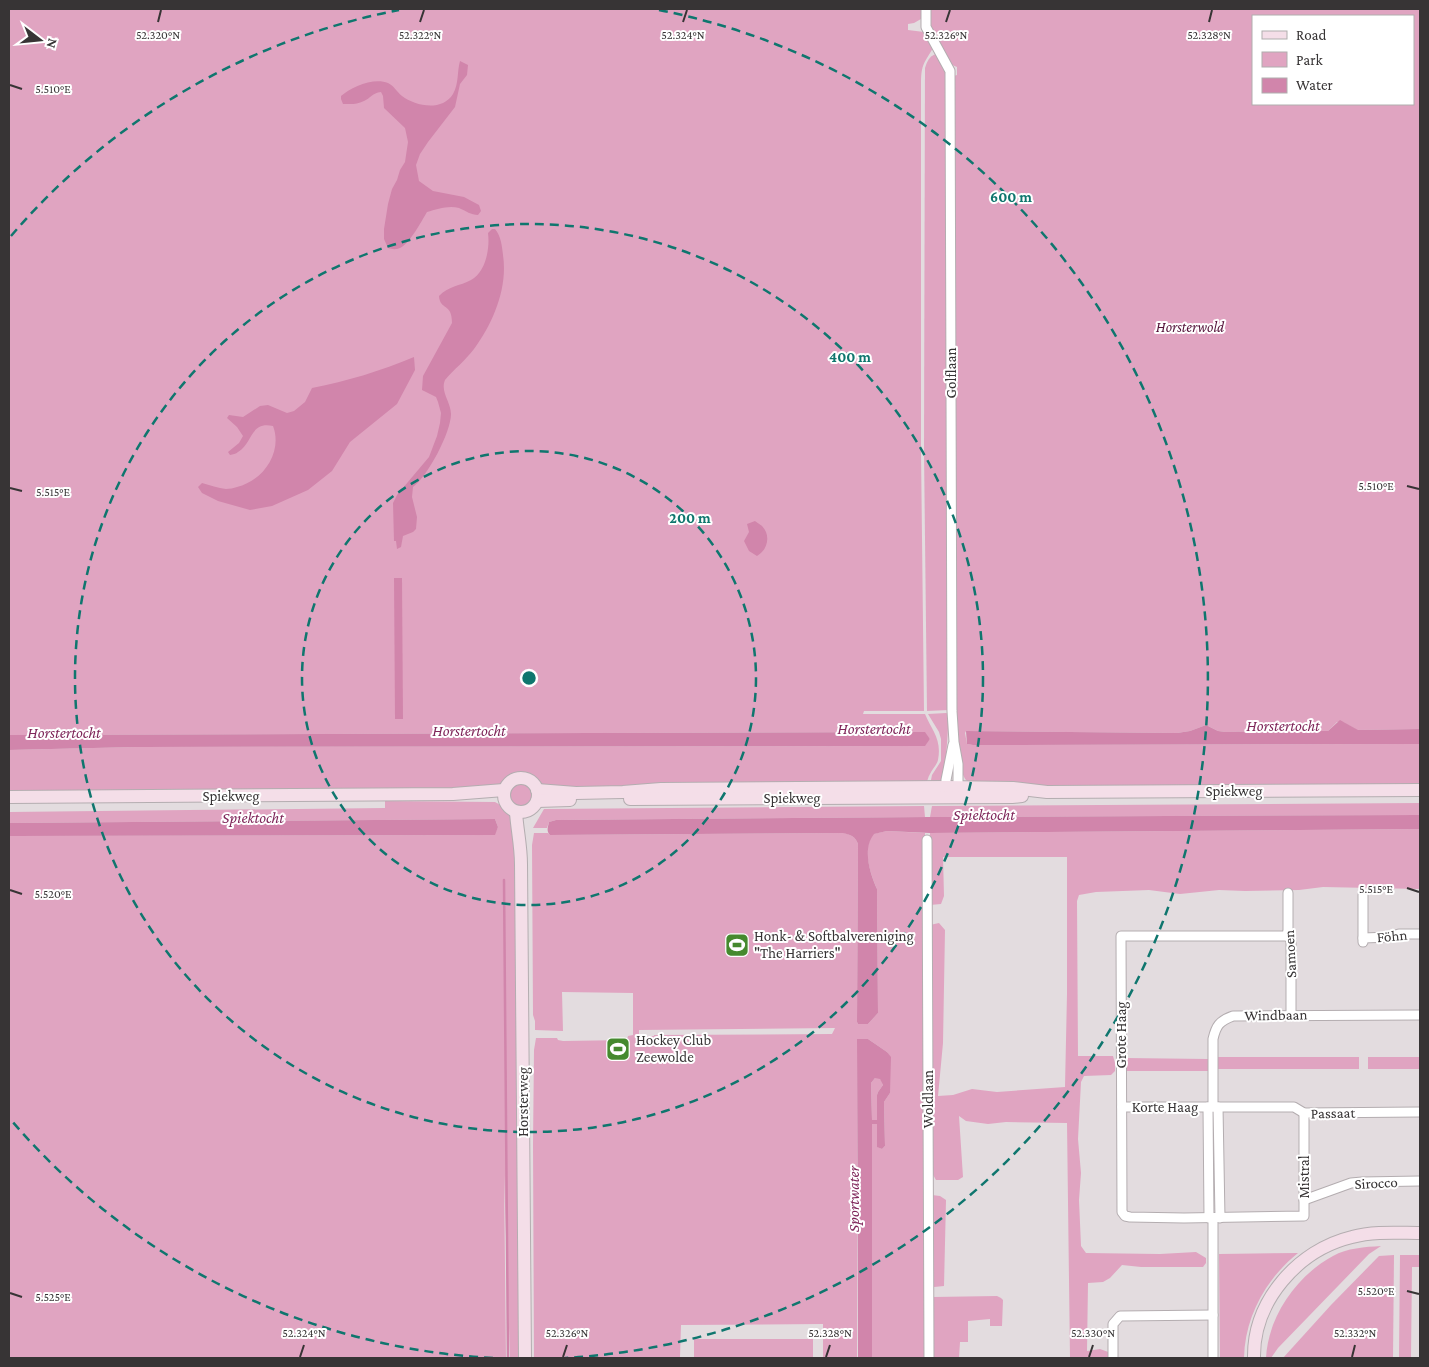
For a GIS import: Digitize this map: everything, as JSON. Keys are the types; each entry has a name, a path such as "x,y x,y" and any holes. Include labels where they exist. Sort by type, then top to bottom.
{"main road":[{"path":"521,777 534,783 537,796 530,809 521,812 510,809 506,804 504,794 508,783 513,779 521,777"},
{"name":"Spiekweg","path":"537,796 661,789 952,792 1013,788 1047,792 1420,790"},
{"name":"Spiekweg","path":"9,797 453,794 484,798 504,794"},
{"name":"Horsterweg","path":"521,812 517,834 521,846 525,1358"},
{"path":"1254,1358 1257,1330 1265,1307 1279,1284 1302,1261 1314,1252 1350,1237 1364,1234 1420,1232"},
{"path":"1261,1358 1264,1333 1272,1310 1284,1290 1301,1271 1318,1257 1335,1249 1366,1241 1420,1240"}],"street":[{"name":"Golflaan","path":"926,9 926,27 950,72 952,711 958,764 952,792"},
{"name":"Woldlaan","path":"927,840 929,1358"},
{"name":"Samoen","path":"1288,893 1287,936 1291,942 1292,1015"},
{"name":"Föhn","path":"1363,894 1363,941 1399,934 1420,934"},
{"name":"Grote Haag","path":"1214,1218 1130,1217 1125,1216 1122,1212 1121,936 1287,936"},
{"name":"Windbaan","path":"1213,1358 1213,1039 1219,1023 1233,1016 1420,1015"},
{"name":"Korte Haag","path":"1122,1107 1213,1107"},
{"name":"Passaat","path":"1213,1107 1294,1107 1304,1113 1420,1112"},
{"name":"Mistral","path":"1214,1218 1304,1216 1304,1113"},
{"name":"Sirocco","path":"1304,1200 1351,1183 1420,1181"},
{"path":"1113,1358 1113,1324 1120,1316 1213,1315"}],"green space":[{"path":"9,9 921,9 921,19 908,24 908,30 924,32 933,48 923,67 921,76 921,451 924,711 864,711 863,714 925,714 939,746 937,762 929,775 926,786 614,790 541,786 529,776 516,774 493,788 9,793 9,750 136,747 924,746 930,739 924,732 9,735"},
{"name":"Horsterwold","path":"928,9 1420,9 1420,729 1357,730 1343,722 1337,722 1328,731 1321,731 1312,725 1293,730 1226,732 1218,731 1206,725 1190,731 1177,733 966,731 965,733 967,744 973,745 1420,744 1420,786 1107,787 972,785 966,780 959,759 956,716 954,76 957,75 957,67 950,64 930,25"},
{"path":"936,54 945,70 949,710 927,711 924,451 925,68 930,58"},
{"path":"928,714 949,714 945,772 940,781 930,785 932,775 941,761 941,739"},
{"path":"522,782 531,786 535,795 531,804 522,808 513,804 509,795 513,786"},
{"path":"385,801 495,802 508,811 512,821 516,864 521,1358 510,1358 504,1175 506,1358 9,1358 9,836 494,835 498,827 495,819 9,823 9,812 385,808"},
{"path":"1420,803 1420,815 930,817 932,806"},
{"path":"924,806 925,817 556,820 549,822 547,828 533,828 544,809"},
{"path":"1420,829 1420,889 1323,887 1299,890 1219,890 1180,894 1149,890 1096,892 1079,895 1077,901 1078,1056 1113,1056 1115,1063 1115,1071 1111,1075 1084,1076 1081,1082 1078,1139 1081,1173 1079,1200 1081,1246 1086,1253 1160,1254 1196,1252 1206,1258 1206,1263 1203,1267 1141,1267 1122,1265 1110,1278 1103,1282 1088,1283 1087,1351 1100,1349 1111,1353 1110,1358 1070,1358 1067,1123 1006,1122 988,1124 966,1121 959,1116 963,1177 958,1180 936,1180 932,1173 930,1071 932,1037 930,925 939,923 945,930 943,1043 938,1096 953,1095 972,1089 997,1092 1065,1087 1067,857 943,857 944,896 941,904 930,905 930,833"},
{"path":"887,831 925,833 927,1358 872,1358 872,1123 877,1123 878,1147 882,1149 885,1146 884,1102 890,1093 890,1057 887,1052 868,1039 857,1039 857,1358 823,1358 823,1324 681,1325 680,1357 534,1358 533,1145 534,1050 536,1038 557,1038 563,1041 627,1040 628,1036 633,1035 633,993 562,992 563,1031 535,1030 533,1015 532,845 534,833 548,833 550,835 844,833 852,836 858,844 858,1024 868,1024 878,1013 877,889 868,861 868,847 873,834","holes":["835,1028 832,1034 639,1036 639,1030"]},
{"path":"1217,1057 1359,1057 1359,1069 1217,1069"},
{"path":"1368,1057 1420,1057 1420,1069 1368,1069"},
{"path":"1125,1058 1208,1059 1208,1071 1125,1071"},
{"path":"875,1078 880,1078 883,1085 877,1095 877,1120 872,1120 871,1083"},
{"path":"932,1195 940,1196 946,1200 944,1286 934,1287 931,1283"},
{"path":"1381,1246 1369,1254 1278,1348 1271,1358 1266,1358 1272,1328 1278,1313 1286,1299 1307,1275 1338,1253 1356,1248"},
{"path":"1298,1253 1276,1274 1259,1300 1248,1328 1244,1358 1220,1358 1219,1254"},
{"path":"1394,1255 1393,1358 1283,1358 1379,1256"},
{"path":"1400,1255 1420,1255 1420,1267 1412,1267 1411,1358 1399,1358"},
{"path":"997,1296 1003,1300 1002,1326 990,1326 990,1319 968,1321 968,1342 960,1342 959,1358 933,1358 933,1297"},
{"path":"694,1339 813,1339 813,1358 694,1358"}],"water":[{"path":"460,61 468,65 467,75 460,84 455,107 428,142 420,154 416,165 419,181 433,191 464,197 479,205 481,211 478,215 475,215 459,208 451,207 427,212 408,242 397,249 388,248 384,239 384,229 392,189 405,162 408,142 405,128 384,108 381,92 354,104 343,104 341,96 363,84 382,81 390,84 407,100 428,106 442,103 448,100 455,90"},
{"path":"495,229 497,232 502,248 504,267 501,292 493,317 481,339 445,380 444,389 451,410 450,422 432,464 413,487 412,497 417,517 416,529 403,536 401,547 397,549 396,541 394,541 393,503 397,495 429,457 440,423 441,413 436,397 422,390 423,376 452,323 450,312 441,304 439,296 450,288 471,280 480,271 486,259 488,233"},
{"path":"414,357 415,370 397,404 350,442 332,471 308,490 272,506 250,510 218,501 202,493 198,487 202,483 227,489 246,484 262,472 273,455 275,436 273,426 266,425 256,430 243,448 230,455 228,452 239,443 243,436 227,418 229,415 243,417 260,406 268,405 287,413 294,411 305,402 312,388 364,375"},
{"path":"755,521 762,526 767,534 766,546 757,556 749,551 744,541 749,532 747,524"},
{"path":"394,578 402,578 403,719 395,719"},
{"path":"1340,720 1358,730 1420,729 1420,744 973,745 967,744 966,731 1177,733 1190,731 1206,725 1218,731 1226,732 1293,730 1313,725 1321,731 1328,731"},
{"path":"925,732 930,739 925,746 136,747 9,750 9,735"},
{"path":"1420,815 1420,829 930,833 887,831 874,834 868,847 868,861 877,889 878,1013 868,1024 858,1024 857,1022 858,844 852,836 843,833 550,835 548,832 549,822 556,820"},
{"path":"495,819 498,827 495,835 9,836 9,823"},
{"path":"857,1039 868,1039 891,1057 890,1093 884,1102 885,1146 882,1149 877,1147 877,1124 872,1124 872,1358 858,1358","holes":["875,1078 880,1079 883,1085 877,1095 877,1120 872,1120 871,1083"]}],"waterway":[{"path":"504,880 508,1358"}],"place":[{"name":"Honk- & Softbalvereniging \"The Harriers\"","path":"737,945"},
{"name":"Hockey Club Zeewolde","path":"618,1049"}],"water label":[{"name":"Horstertocht","path":"1283,725"},
{"name":"Horstertocht","path":"874,728"},
{"name":"Horstertocht","path":"469,730"},
{"name":"Horstertocht","path":"64,732"},
{"name":"Spiektocht","path":"984,814"},
{"name":"Spiektocht","path":"253,817"},
{"name":"Sportwater","path":"853,1199"}]}
